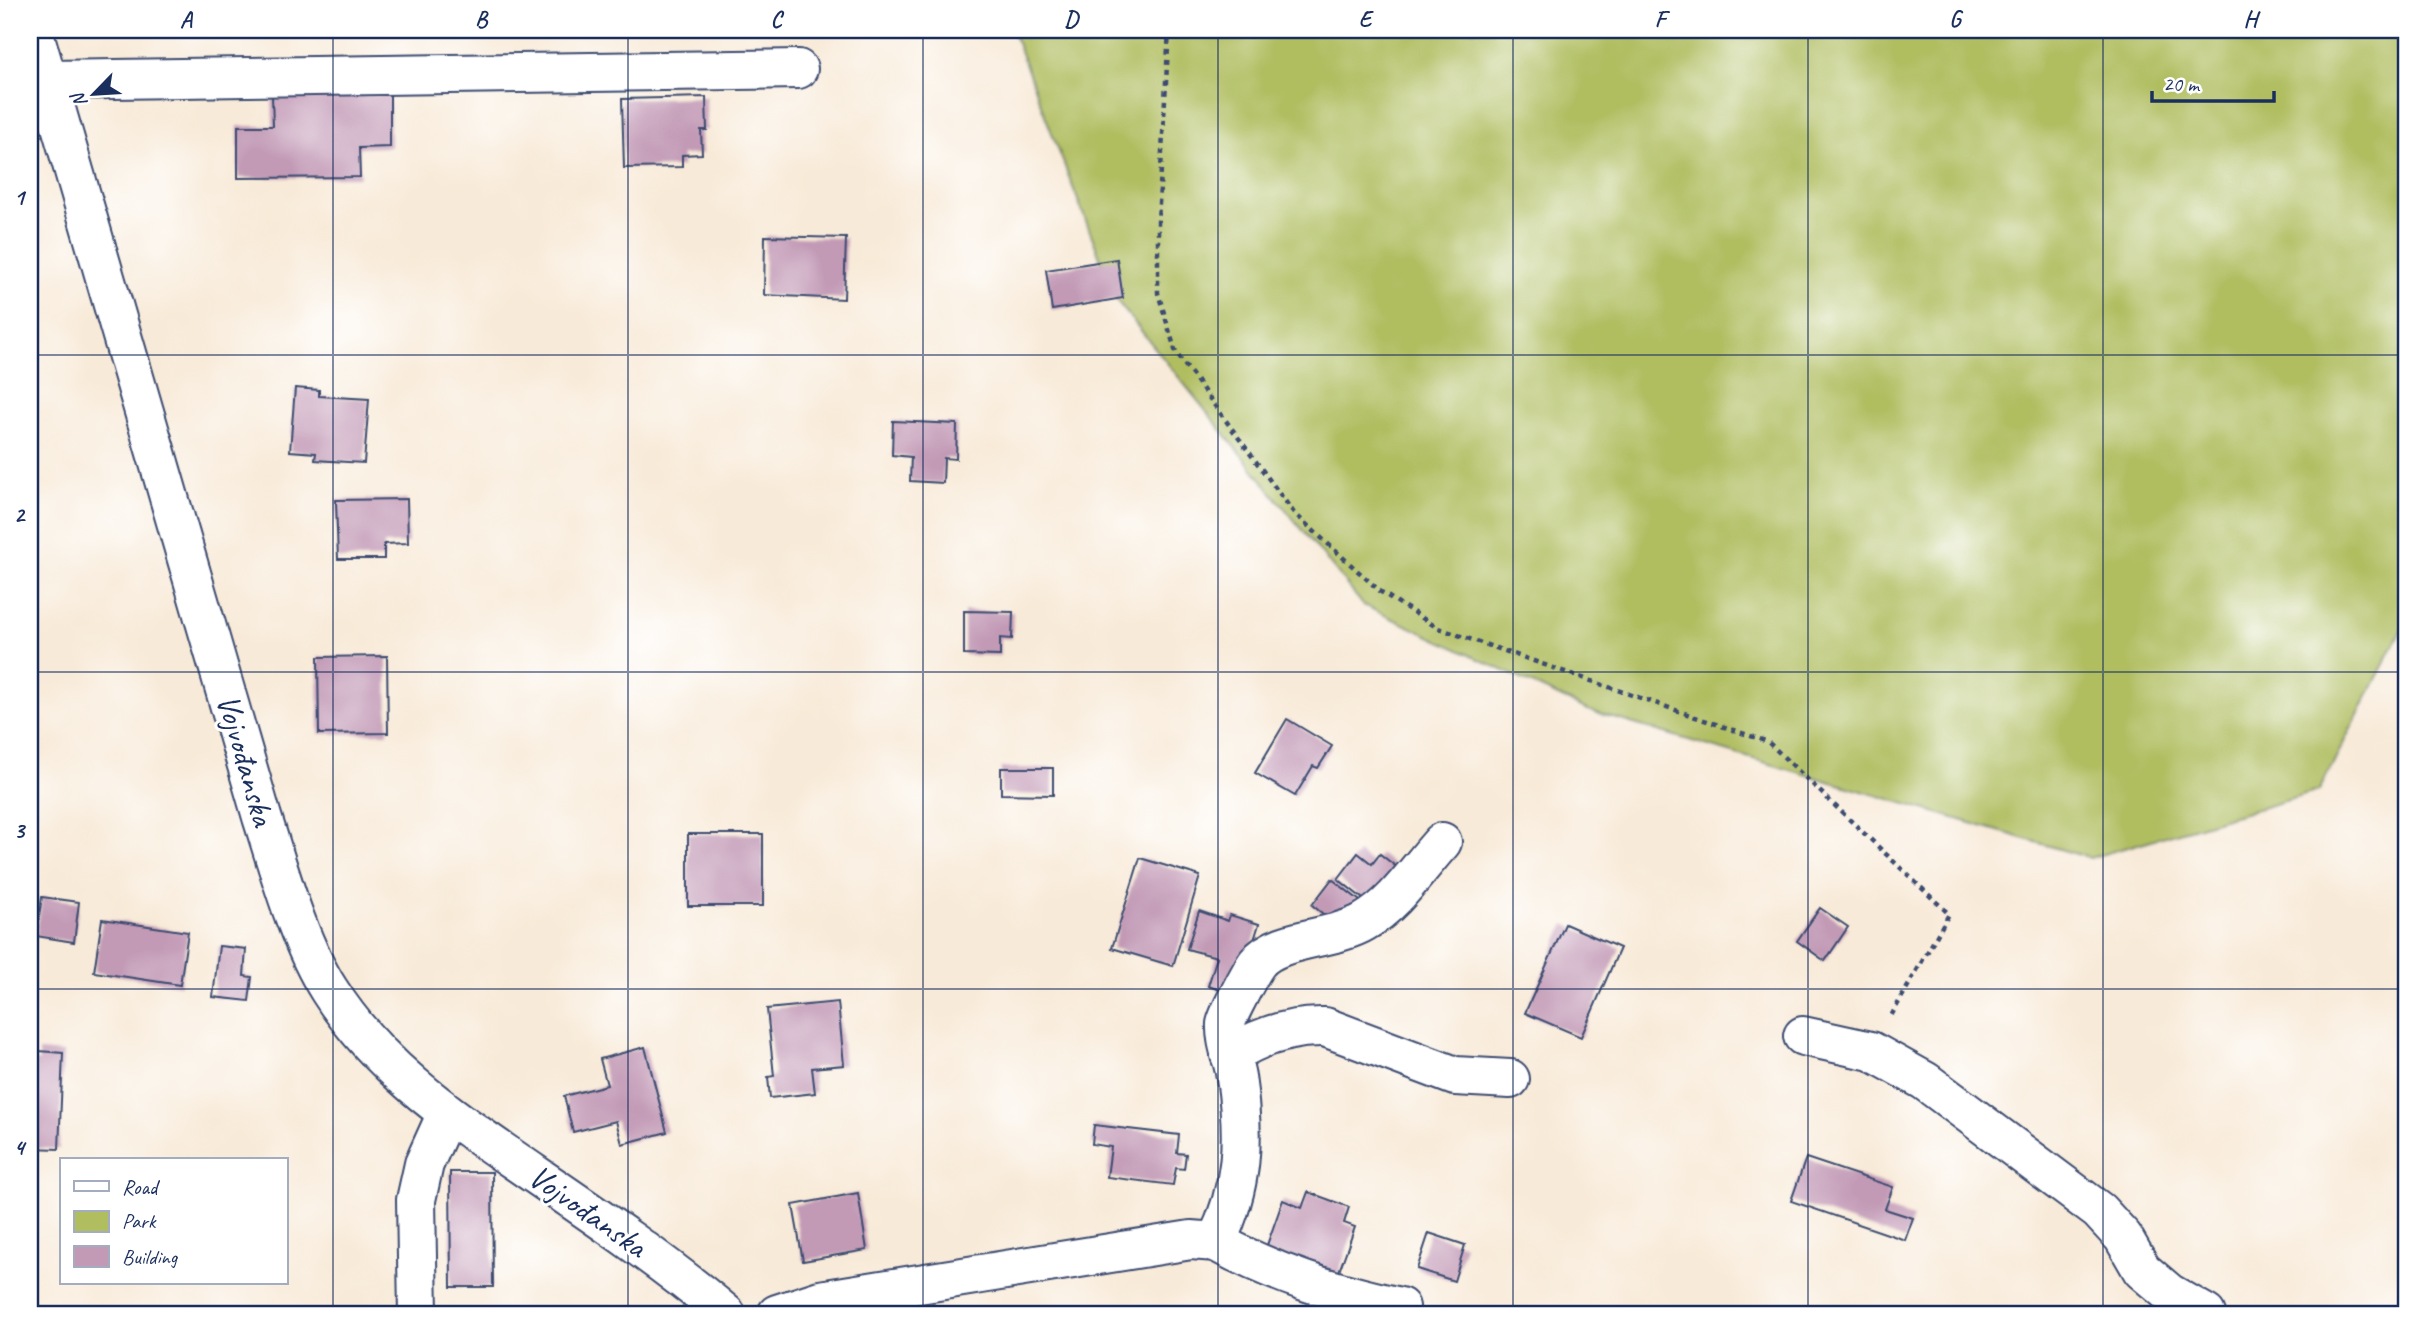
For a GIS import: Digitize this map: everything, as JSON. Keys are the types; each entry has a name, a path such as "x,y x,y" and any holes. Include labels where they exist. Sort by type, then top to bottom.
{"street":[{"name":"Vojvođanska","path":"33,30 262,817 293,910 328,988 354,1026 390,1067 447,1113 685,1279 726,1314"},
{"path":"48,80 798,69"},
{"path":"1216,1242 1233,1204 1241,1165 1240,1108 1226,1023 1255,966 1265,953 1277,947 1337,934 1364,922 1384,908 1442,842"},
{"path":"1230,1055 1265,1036 1304,1026 1325,1027 1455,1076 1510,1079"},
{"path":"1802,1036 1871,1051 1925,1081 2099,1211 2123,1237 2142,1270 2169,1293 2206,1314"},
{"path":"418,1314 416,1200 424,1164 447,1113"},
{"path":"778,1314 820,1300 1191,1240 1216,1242 1265,1269 1338,1294 1400,1307"}],"path":[{"path":"1169,30 1158,220 1158,293 1175,353 1294,513 1381,592 1438,628 1768,742 1950,914 1871,1051"}],"green space":[{"path":"1012,30 2406,30 2406,621 2319,791 2090,858 1590,711 1363,605 1117,301"}],"building":[{"path":"272,95 390,95 390,147 359,148 360,177 238,178 238,126 273,126"},
{"path":"706,97 707,130 701,130 702,154 682,155 682,167 624,168 622,99"},
{"path":"765,236 846,238 844,299 764,295"},
{"path":"1117,259 1123,298 1052,310 1046,270"},
{"path":"295,388 319,390 319,396 369,399 364,463 315,460 316,453 290,451"},
{"path":"893,421 957,424 956,459 944,458 943,483 910,481 911,457 892,455"},
{"path":"407,499 408,543 384,544 384,559 338,559 336,500"},
{"path":"964,611 1013,612 1012,639 1000,638 1000,656 964,655"},
{"path":"387,656 388,733 319,734 318,657"},
{"path":"1287,719 1332,746 1318,768 1313,766 1295,796 1255,773"},
{"path":"1001,768 1053,768 1053,795 1001,794"},
{"path":"688,834 763,834 763,906 688,906"},
{"path":"1358,853 1372,864 1380,854 1399,869 1372,906 1338,879"},
{"path":"1140,858 1200,876 1173,966 1112,948"},
{"path":"1332,879 1360,901 1348,918 1333,922 1312,905"},
{"path":"42,897 79,902 74,942 36,936"},
{"path":"1820,908 1848,927 1825,961 1797,941"},
{"path":"1199,911 1228,921 1230,915 1259,924 1237,995 1208,986 1217,957 1187,949"},
{"path":"102,919 188,932 180,985 94,972"},
{"path":"1565,924 1620,948 1581,1037 1525,1013"},
{"path":"219,946 246,949 244,976 252,977 249,1001 213,997"},
{"path":"838,1002 844,1065 812,1068 815,1093 770,1098 768,1077 774,1076 767,1009"},
{"path":"645,1047 667,1132 622,1144 616,1121 573,1132 564,1096 607,1085 600,1059"},
{"path":"39,1051 63,1053 59,1149 30,1148 30,1061 39,1061"},
{"path":"1094,1125 1179,1135 1177,1153 1186,1154 1184,1169 1176,1168 1173,1185 1107,1177 1111,1147 1092,1144"},
{"path":"1806,1158 1893,1187 1885,1209 1913,1218 1905,1240 1791,1201"},
{"path":"450,1172 492,1172 493,1287 451,1287"},
{"path":"1308,1192 1349,1207 1344,1223 1355,1227 1333,1288 1261,1262 1283,1200 1302,1208"},
{"path":"858,1193 867,1250 803,1261 793,1205"},
{"path":"1429,1233 1465,1245 1454,1281 1417,1269"}]}
